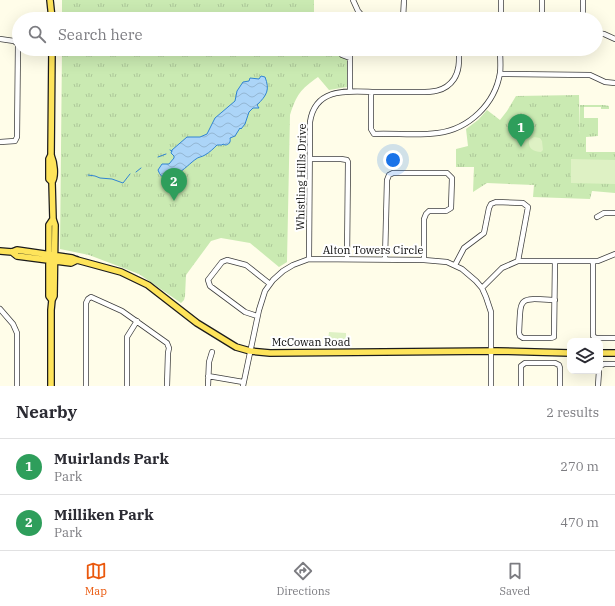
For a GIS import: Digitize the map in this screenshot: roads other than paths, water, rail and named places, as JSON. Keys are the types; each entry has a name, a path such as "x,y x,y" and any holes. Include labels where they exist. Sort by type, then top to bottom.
{"main road":[{"path":"52,1 52,12"},
{"path":"51,386 52,300 54,296 49,225 53,219 52,182 54,179 53,160 51,156 52,56"},
{"name":"McCowan Road","path":"0,251 12,252 17,256 52,258 71,263 77,260 121,272 148,285 197,323 227,342 236,347 250,351 270,353 492,351 567,353"},
{"path":"603,353 615,353"}],"street":[{"path":"353,0 360,12"},
{"path":"403,12 404,0"},
{"path":"501,0 501,12"},
{"path":"542,0 542,12"},
{"path":"583,0 583,12"},
{"path":"603,34 615,39"},
{"path":"0,39 12,41"},
{"path":"0,142 15,141 17,137 18,56"},
{"path":"345,56 350,58 350,91"},
{"name":"Whistling Hills Drive","path":"309,259 310,122 314,109 329,95 337,92 430,92 440,90 452,82 459,64 459,56"},
{"path":"371,92 371,129 374,134 440,133 461,126 481,112 492,95 500,74 500,56"},
{"path":"500,74 590,75 605,82 615,83"},
{"path":"310,159 342,159 347,160 348,162 347,259"},
{"path":"385,259 388,176 393,173 447,174 452,178 451,208 446,211 429,211 426,214 424,219 424,260"},
{"path":"455,265 464,248 484,233 489,208 496,202 523,203 528,207 518,261"},
{"path":"597,217 604,212 615,212"},
{"path":"482,288 502,268 518,261 593,261 602,260 615,254"},
{"name":"Alton Towers Circle","path":"243,384 263,294 270,284 286,269 309,259 385,259 442,261 455,265 468,273 482,288 489,303 491,316 491,386"},
{"path":"257,316 244,312 210,286 208,280 222,262 226,260 246,265 270,284"},
{"path":"555,261 555,300 553,337 524,338 520,336 520,305 523,301 527,299 555,300"},
{"path":"593,261 593,336 596,338 615,338"},
{"path":"86,386 86,303 88,299 94,298 122,311 166,342 169,346 167,386"},
{"path":"0,309 13,324 17,333 17,386"},
{"path":"127,386 127,337 137,321"},
{"path":"208,386 209,362 212,352"},
{"path":"521,386 521,366 525,363 559,365 560,386"},
{"path":"603,364 615,364"},
{"path":"598,386 599,374"},
{"path":"208,376 243,384"}],"water":[{"path":"261,76 265,77 267,82 267,92 257,105 259,108 253,108 249,112 245,124 241,129 240,128 235,136 230,138 229,144 217,145 204,156 197,158 176,175 166,178 161,176 158,170 162,164 169,164 174,158 171,153 172,150 187,137 200,137 207,134 215,118 235,101 237,91 243,82 249,81 250,78 259,79"}],"waterway":[{"path":"158,157 166,154"},
{"path":"136,172 141,168"},
{"path":"88,175 112,179 123,183 130,174"}],"place":[{"name":"Muirlands Park","path":"521,147"},
{"name":"Milliken Park","path":"174,201"}]}
